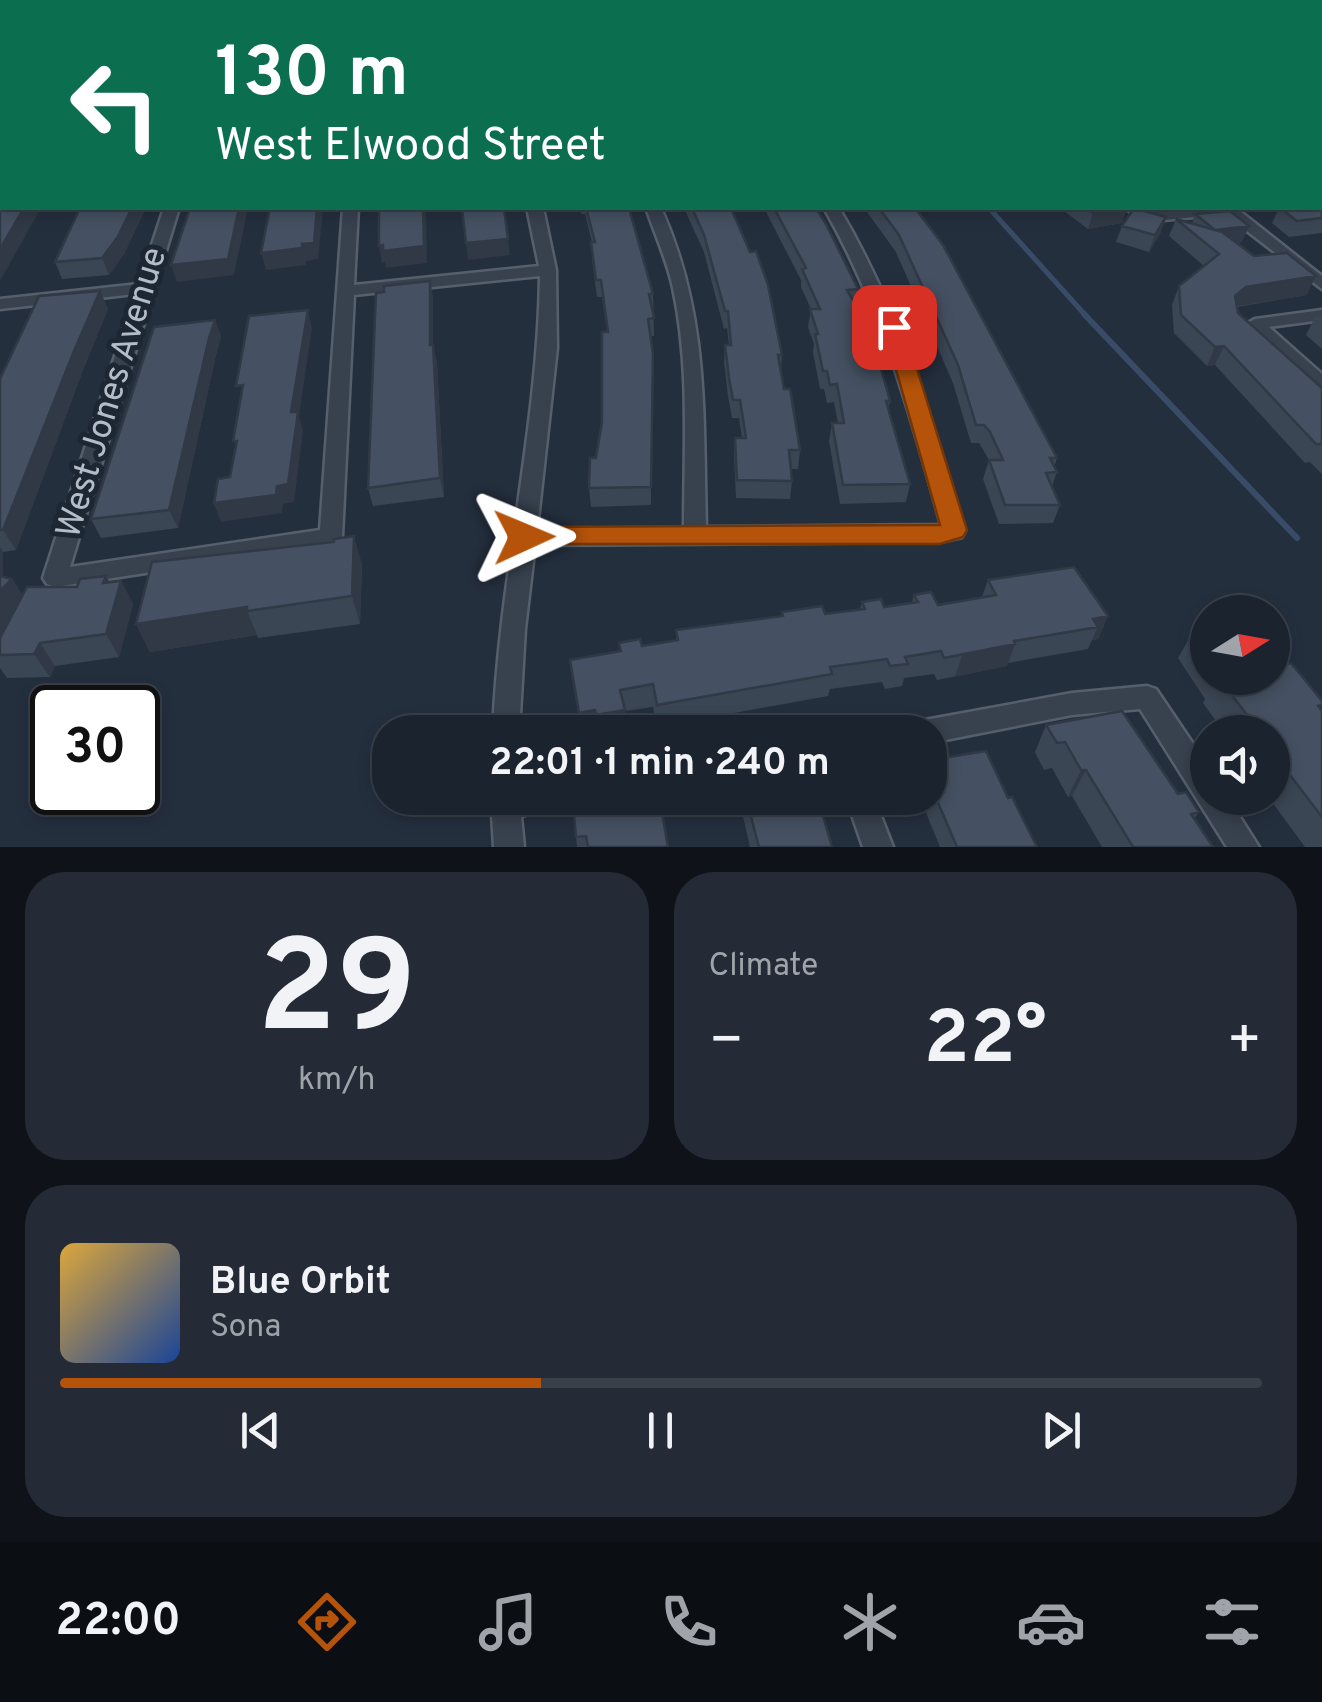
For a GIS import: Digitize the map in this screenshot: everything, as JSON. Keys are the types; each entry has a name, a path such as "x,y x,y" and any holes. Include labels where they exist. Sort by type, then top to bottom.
{"street":[{"name":"West Jones Avenue","path":"171,210 55,578 332,537 345,291"},
{"path":"350,210 345,291 548,270"},
{"path":"508,715 524,537 548,348 548,270 535,210"},
{"path":"655,210 674,258 683,298 691,381 695,536"},
{"path":"524,537 940,534 954,530 894,327 856,245 833,210"},
{"path":"1138,212 1188,210"},
{"path":"1239,210 1322,284"},
{"path":"0,304 146,288"},
{"path":"1322,315 1256,324 1322,384"},
{"path":"947,728 1072,704 1147,697 1190,763"},
{"path":"506,815 509,847"},
{"path":"866,815 878,847"},
{"path":"1223,815 1244,847"}],"building":[{"path":"0,210 23,210 0,249"},
{"path":"79,210 131,210 102,258 55,262"},
{"path":"189,210 239,210 228,259 171,265"},
{"path":"270,210 317,210 314,243 261,253"},
{"path":"379,210 423,210 424,246 383,251 383,245 379,246"},
{"path":"462,210 504,210 508,239 466,243"},
{"path":"587,210 630,210 653,294 649,294 654,318 648,319 653,354 651,487 589,488 590,458 596,458 602,422 602,332 608,332 601,280 596,280 591,242 595,242"},
{"path":"693,210 732,210 750,252 756,251 768,285 782,355 778,355 784,389 790,389 800,450 789,450 792,481 737,480 735,438 746,438 740,400 733,400 729,378 725,345 731,345 728,311"},
{"path":"775,210 817,210 826,224 858,289 847,290 863,317 882,372 890,401 886,401 910,484 843,485 832,423 844,423 837,384 830,385 827,371 823,371 810,309 820,309 802,269 806,268"},
{"path":"880,210 917,210 943,245 1057,458 1050,458 1057,472 1046,473 1060,505 1005,505 989,460 1003,460 990,432 984,425 976,425 958,365 899,235"},
{"path":"1133,210 1166,217 1155,235 1122,226"},
{"path":"1283,210 1322,210 1322,218 1297,221"},
{"path":"1230,211 1249,226 1215,230 1195,214"},
{"path":"1176,219 1222,232 1254,256 1287,253 1316,276 1246,287 1235,296 1238,313 1322,388 1322,444 1316,444 1224,346 1215,347 1181,315 1179,286 1219,254"},
{"path":"430,281 430,345 440,478 368,488 376,293 384,292 384,286"},
{"path":"100,291 0,530 0,379 39,296"},
{"path":"308,310 291,412 298,412 288,484 277,486 276,495 214,503 218,479 230,477 237,441 233,441 243,385 236,386 249,316"},
{"path":"215,320 169,510 91,519 154,327"},
{"path":"354,536 352,596 136,624 152,562 334,542"},
{"path":"1074,567 1108,616 1093,619 1098,627 1014,641 1015,644 944,658 941,651 905,657 908,664 890,666 887,659 830,667 832,674 657,705 653,684 620,690 625,710 596,715 595,710 579,713 570,660 621,651 619,643 640,639 642,646 678,640 676,630 783,616 782,612 822,606 825,614 865,609 862,602 881,599 884,607 918,602 914,595 931,592 938,605 996,595 988,580"},
{"path":"0,576 12,579 0,591"},
{"path":"106,576 103,583 121,581 106,634 40,643 34,654 0,655 0,638 27,587 77,587 80,579"},
{"path":"1291,663 1322,701 1318,706 1322,711 1322,817 1290,775 1290,715 1247,715 1232,695 1290,695"},
{"path":"1122,711 1178,794 1186,792 1190,815 1213,847 1133,847 1086,770 1081,770 1065,742 1057,743 1046,725"},
{"path":"986,751 1037,847 957,847 943,815 947,815 947,757"},
{"path":"574,815 662,815 668,847 588,847 586,836 576,837"},
{"path":"751,815 823,815 832,847 759,847"}],"waterway":[{"path":"991,210 1087,317"},
{"path":"1084,314 1297,538"}],"route":[{"path":"524,537 940,534 954,530 894,327"}]}
